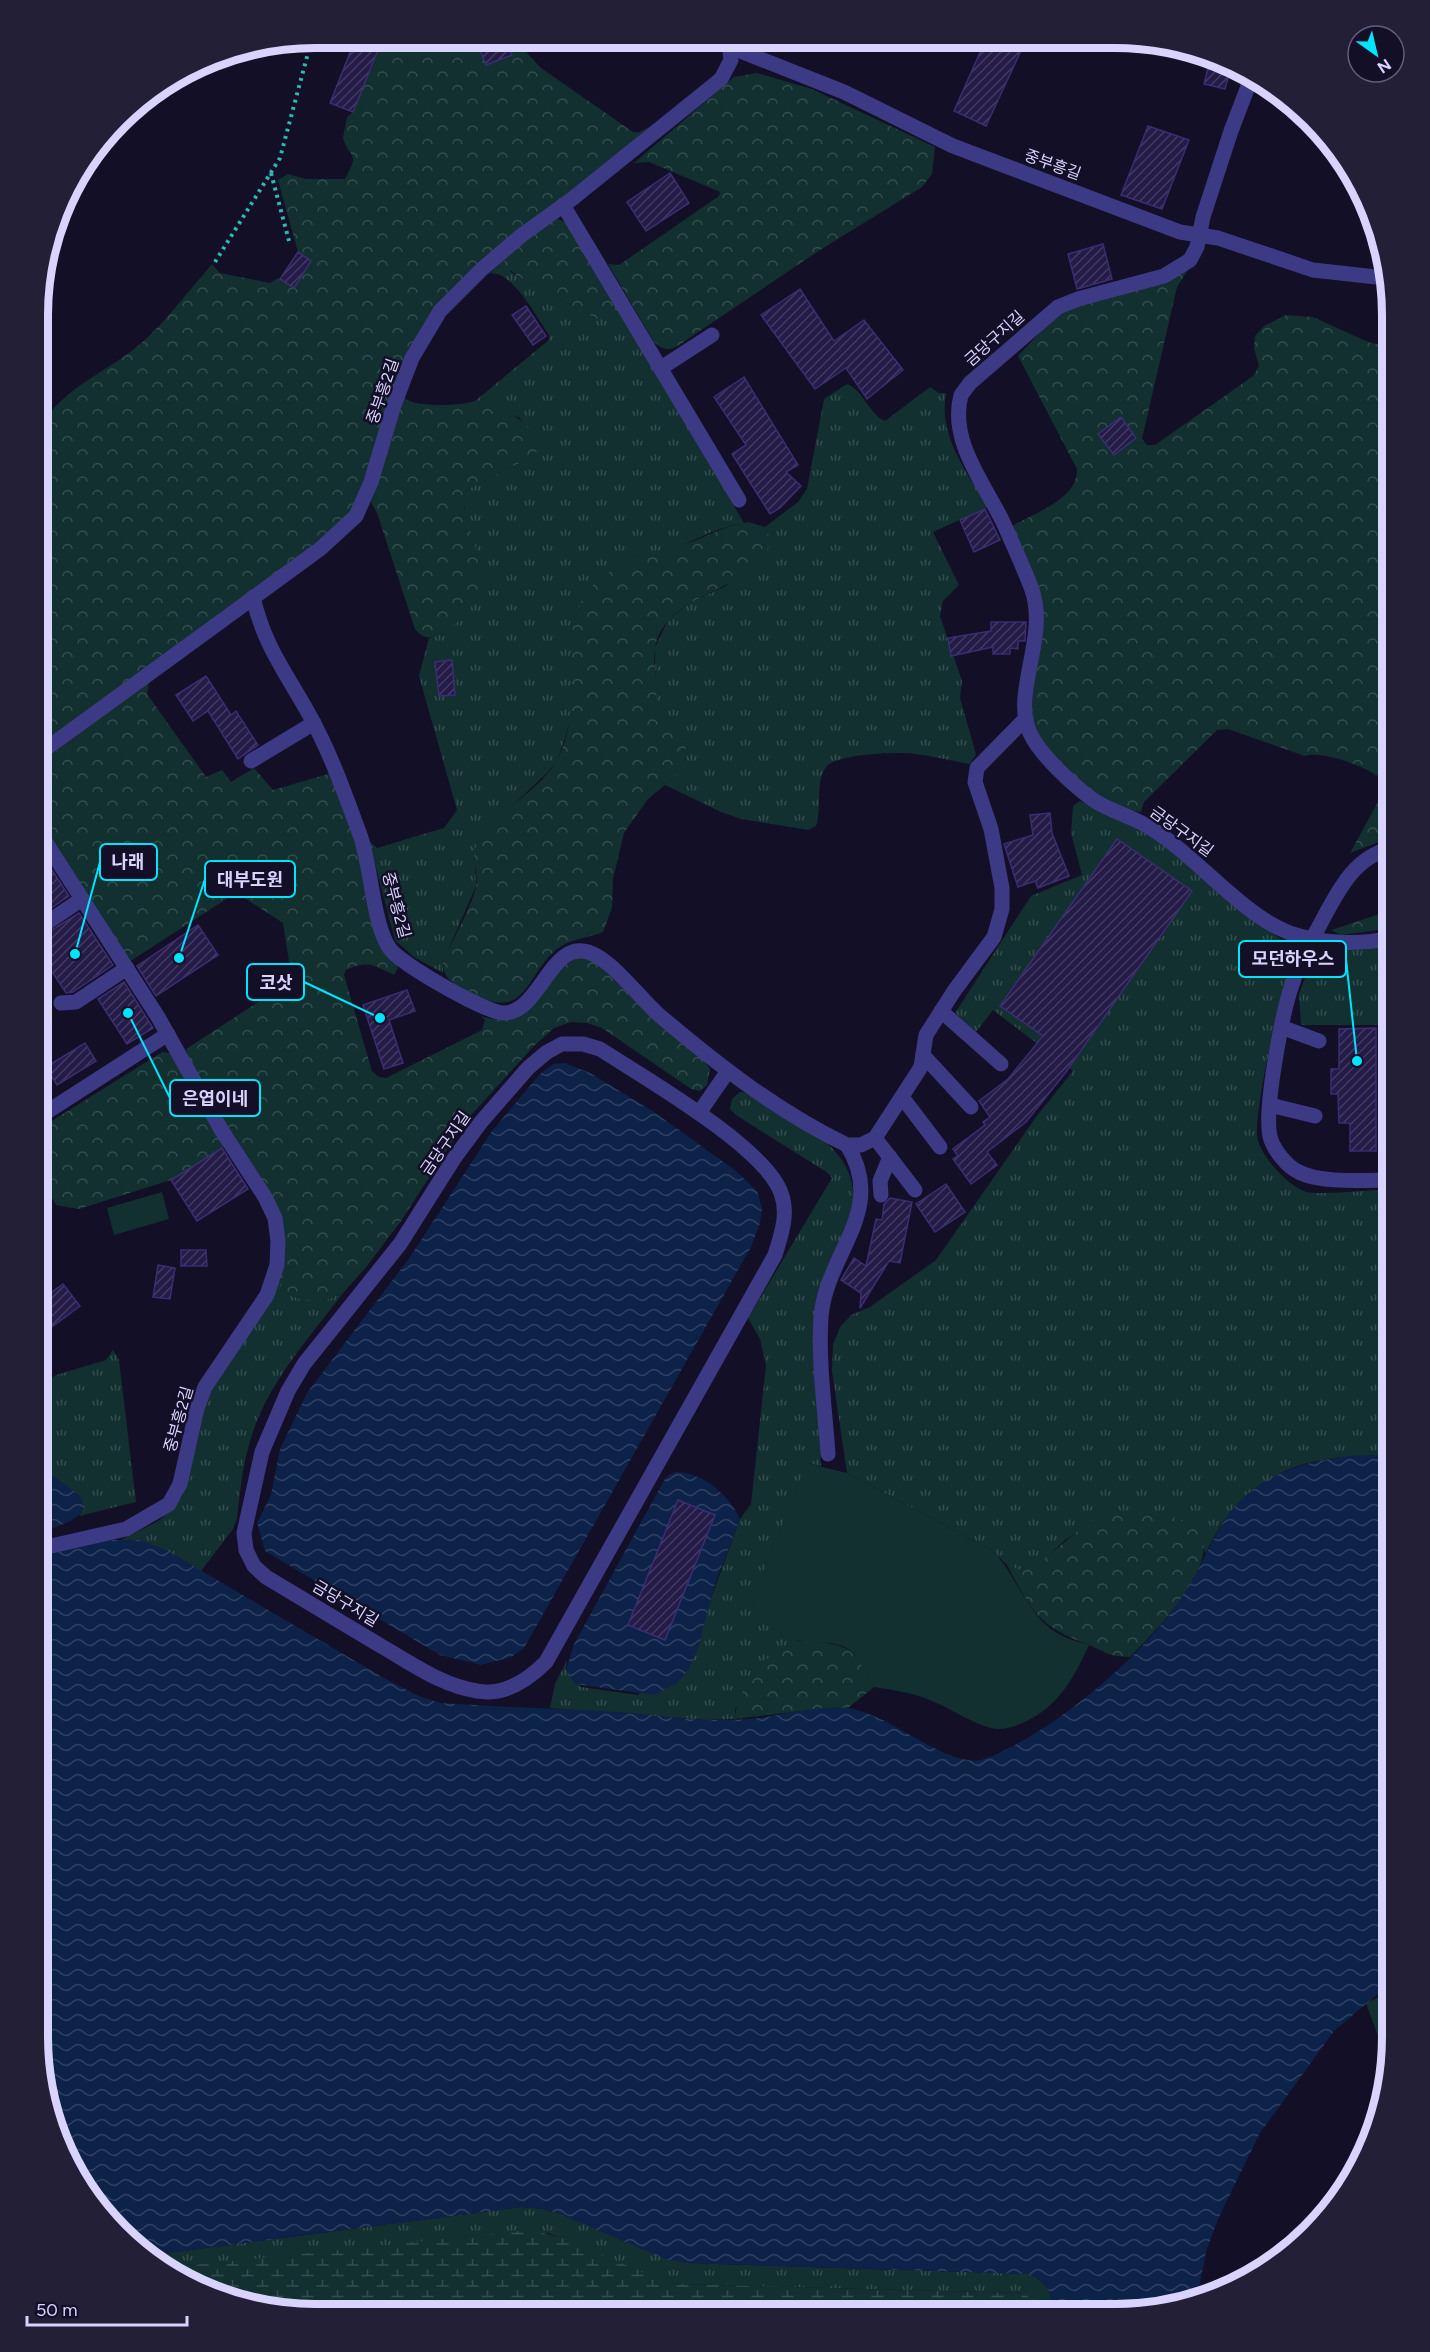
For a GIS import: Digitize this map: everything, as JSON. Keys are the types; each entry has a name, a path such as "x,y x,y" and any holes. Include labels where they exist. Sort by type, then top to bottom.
{"street":[{"name":"중부흥2길","path":"48,747 320,549 356,516 371,483 394,405 412,358 440,311 482,268 721,79 731,60 728,48"},
{"name":"중부흥길","path":"737,48 844,92 953,146 1180,232 1218,238 1313,270 1380,277"},
{"name":"금당구지길","path":"1249,84 1231,131 1197,248 1190,260 1164,276 1078,299 1058,307 970,383 961,395 958,424 963,443 1002,521 1037,604 1038,621 1026,701 1026,718 1030,733 1040,747 1074,784 1094,801 1149,827 1266,920 1309,939 1331,942 1382,939"},
{"path":"563,205 739,500"},
{"path":"661,368 712,335"},
{"name":"중부흥2길","path":"253,597 268,644 314,723 329,755 363,842 388,947 399,960 487,1009 505,1013 520,1008 557,963 568,954 584,951 598,957 657,1012 728,1071"},
{"path":"699,1113 728,1071 763,1095 847,1144 861,1145 875,1138 921,1067 926,1035 994,937 1002,909 1002,888 992,829 975,782 976,768 1026,718"},
{"path":"250,761 314,723"},
{"name":"중부흥2길","path":"48,846 168,1034 222,1131 265,1197 275,1218 278,1241 277,1265 267,1295 205,1386 197,1408 180,1484 169,1504 126,1529 48,1547"},
{"path":"1382,850 1356,865 1309,939 1293,982 1281,1028 1268,1120 1271,1140 1281,1157 1297,1172 1332,1179 1382,1180"},
{"path":"48,921 82,899"},
{"path":"61,1003 76,1002 127,968"},
{"path":"941,1011 1001,1064"},
{"path":"1281,1028 1319,1041"},
{"path":"48,1111 168,1034"},
{"name":"금당구지길","path":"562,1044 583,1044 600,1049 699,1113 765,1166 781,1193 785,1223 775,1255 546,1662 530,1678 507,1689 479,1692 455,1686 424,1671 266,1577 254,1566 246,1550 244,1533 247,1515 262,1452 288,1391 304,1364 400,1244 461,1148 528,1068 547,1052 562,1044"},
{"path":"923,1055 971,1107"},
{"path":"902,1097 940,1147"},
{"path":"1270,1105 1315,1116"},
{"path":"875,1138 915,1190"},
{"path":"828,1454 821,1317 834,1270 855,1226 862,1191 860,1173 847,1144"},
{"path":"881,1195 880,1181 890,1157"}],"path":[{"path":"215,262 280,158 309,48"},
{"path":"271,172 289,241"}],"green space":[{"path":"380,48 479,48 487,65 511,55 509,48 522,48 541,68 633,132 649,127 447,297 346,521 48,742 48,415 76,388 135,349 173,311 212,264 220,273 270,283 278,278 294,288 311,261 298,252 278,180 288,174 306,179 345,179 353,157 343,138 347,117 353,112"},
{"path":"757,73 812,89 935,147 932,174 922,187 820,250 676,347 665,349 654,342 608,264 619,265 719,196 720,192 649,162 634,163 734,77"},
{"path":"557,218 566,223 614,304 615,310 604,319 597,319 519,277 505,266 504,259 509,252"},
{"path":"504,259 511,272 597,319 614,304 744,523 703,536 681,547 636,573 577,612 572,634 572,713 557,761 495,822 475,865 476,886 443,962 443,973 414,957 395,940 369,841 377,848 444,828 457,810 419,676 429,638 442,634 465,510 463,499 468,489 535,455 539,445 520,418 475,401 549,340 549,335 515,286 497,274 489,274"},
{"path":"1190,267 1177,287 1142,439 1147,445 1155,445 1253,376 1259,366 1254,348 1255,336 1264,326 1286,315 1313,317 1368,342 1382,346 1382,779 1334,758 1305,756 1228,729 1217,730 1144,802 1141,812 1126,809 1090,790 1057,761 1044,745 1035,728 1032,713 1043,622 1034,587 1012,526 1063,497 1075,480 1077,469 1018,356 1056,315 1075,306"},
{"path":"847,384 853,387 874,413 885,421 930,387 939,393 946,393 946,424 950,439 963,467 988,507 933,532 959,585 943,601 940,616 962,681 960,698 976,754 970,764 907,753 882,753 841,759 826,767 823,773 816,826 809,830 741,819 665,785 677,775 685,740 667,731 656,713 655,648 668,620 689,603 726,586 771,540 765,527 798,502 807,489 824,399"},
{"path":"404,397 409,401 426,404 449,405 475,401 495,408 529,427 540,445 535,455 468,489 465,504 467,521 478,556 481,575 478,594 467,613 435,637 424,637 415,629 377,513 371,502"},
{"path":"748,522 765,527 771,540 763,559 748,572 684,607 671,618 661,632 654,653 658,712 664,724 685,740 687,760 677,775 648,799 624,833 613,879 612,908 603,932 560,947 548,958 523,992 503,1003 488,1000 457,985 447,977 443,962 474,895 477,877 474,856 476,846 492,824 549,772 564,745 570,714 572,634 576,614 585,595 603,577 626,564 725,528"},
{"path":"149,682 147,694 206,777 222,770 231,782 254,768 273,790 328,774 330,770 398,968 394,975 376,966 360,965 346,970 344,975 372,1071 379,1077 386,1078 482,1030 485,1020 481,1016 499,1020 514,1017 525,1011 565,966 579,957 597,962 705,1062 710,1069 707,1085 700,1091 691,1089 602,1028 587,1023 571,1022 554,1028 533,1047 465,1122 401,1221 344,1292 324,1301 301,1300 289,1294 280,1283 279,1272 283,1248 186,1049 286,984 291,974 283,923 240,895 234,894 129,962 48,834 48,757"},
{"path":"1382,794 1382,841 1350,853"},
{"path":"1080,801 1145,830 1293,949 1293,970 1280,1005 1265,1070 1257,1135 1268,1160 1299,1189 1312,1193 1382,1190 1382,1456 1322,1460 1280,1473 1261,1484 1243,1499 1223,1522 1205,1554 1202,1536 1155,1516 1112,1510 1065,1540 1040,1563 1022,1571 1007,1565 993,1551 847,1473 832,1371 833,1344 841,1326 851,1315 870,1307 936,1260 1036,1117 1073,1071 993,1010 976,1032 955,1013 1031,896 1082,875 1071,833 1073,806"},
{"path":"1382,913 1382,929 1341,935 1331,930"},
{"path":"1382,946 1382,1164 1380,1164 1379,1025 1301,1025 1299,994 1315,951 1321,948"},
{"path":"162,1052 170,1053 225,1146 171,1180 79,1209 56,1205 48,1191 48,1123"},
{"path":"740,1092 749,1093 789,1116 827,1143 841,1159 850,1177 853,1198 848,1223 823,1278 815,1307 821,1466 807,1463 780,1633 799,1642 772,1655 735,1709 735,1719 707,1720 550,1708 555,1684 567,1660 566,1670 581,1687 638,1695 705,1615 740,1519 751,1504 766,1365 760,1339 748,1318 832,1178 828,1173 736,1115 730,1109 732,1099"},
{"path":"162,1192 169,1219 114,1235 107,1208"},
{"path":"279,1272 280,1283 289,1294 324,1301 344,1292 289,1364 265,1403 247,1454 237,1518 233,1529 201,1571 153,1546 121,1540 160,1520 183,1496 201,1409"},
{"path":"113,1350 119,1360 136,1502 79,1516 84,1508 48,1474 48,1380 56,1375 106,1360"},
{"path":"807,1463 847,1473 993,1551 1030,1606 1047,1625 1065,1637 1089,1645 1077,1669 1055,1701 1045,1710 1022,1723 1003,1729 991,1728 925,1698 874,1687 857,1657 843,1646 794,1640 778,1632 764,1621 752,1599"},
{"path":"1112,1510 1177,1518 1194,1526 1203,1539 1203,1556 1196,1575 1170,1614 1130,1657 1106,1653 1046,1623 1030,1605 1007,1565 1022,1571 1034,1565 1087,1524"},
{"path":"799,1642 833,1644 848,1650 860,1662 874,1687 848,1708 735,1719 742,1693 759,1666 773,1654"},
{"path":"1382,1996 1381,2046 1366,2003"},
{"path":"522,2207 543,2209 560,2214 687,2263 1029,2274 1045,2285 1052,2304 1030,2304 1022,2293 679,2284 657,2279 548,2233 179,2267 160,2254"},
{"path":"520,2231 559,2237 659,2279 679,2284 1022,2293 1034,2300 1035,2304 315,2304 280,2302 246,2295 213,2284 179,2267"}],"water":[{"path":"565,1063 590,1073 654,1112 736,1171 757,1191 762,1208 760,1223 751,1247 524,1648 511,1657 481,1665 440,1655 265,1551 257,1523 271,1495 280,1449 307,1393 410,1257 492,1131 540,1074 553,1064"},
{"path":"1357,1455 1382,1456 1382,1990 1334,2031 1260,2133 1218,2219 1206,2252 1198,2291 1150,2302 1052,2304 1045,2285 1029,2274 687,2263 665,2259 560,2214 543,2209 522,2207 160,2254 139,2238 114,2213 84,2171 62,2123 53,2089 49,2055 48,1553 111,1540 139,1540 166,1550 384,1678 419,1696 440,1703 621,1712 711,1720 753,1719 814,1709 848,1708 883,1720 955,1757 970,1760 984,1759 1038,1732 1066,1712 1121,1667 1145,1643 1189,1586 1224,1521 1250,1492 1266,1481 1300,1466"},
{"path":"48,1472 79,1495 83,1503 80,1514 48,1531"},
{"path":"675,1472 695,1476 714,1487 729,1502 740,1519 715,1584 698,1648 689,1669 678,1682 655,1695 575,1684 566,1670 574,1644 666,1477"}],"building":[{"path":"352,48 378,50 353,112 330,103"},
{"path":"479,48 509,48 512,55 486,65"},
{"path":"982,48 1022,48 986,126 954,111"},
{"path":"1209,65 1229,74 1225,89 1204,84"},
{"path":"1148,126 1189,140 1162,209 1121,195"},
{"path":"670,173 689,203 646,231 627,202"},
{"path":"1103,244 1112,279 1077,289 1068,254"},
{"path":"298,252 311,261 294,288 280,279"},
{"path":"800,289 834,341 864,320 903,370 867,399 846,368 815,389 761,315"},
{"path":"526,306 546,336 533,345 512,315"},
{"path":"744,377 798,465 786,472 801,486 780,508 770,514 732,454 746,445 714,397"},
{"path":"1121,417 1136,438 1114,455 1098,434"},
{"path":"985,509 1000,540 974,552 960,520"},
{"path":"991,622 1026,622 1025,641 1018,641 1018,649 1010,648 1010,654 993,654 993,647 951,656 948,638 991,631"},
{"path":"452,660 455,695 439,696 435,662"},
{"path":"206,676 231,715 236,711 258,745 238,759 208,711 193,721 176,695"},
{"path":"1050,813 1052,833 1069,876 1038,888 1035,881 1018,887 1004,844 1033,835 1030,815"},
{"path":"1117,839 1192,891 1066,1072 1026,1122 987,1152 997,1165 971,1184 953,1159 958,1156 953,1149 985,1125 983,1122 990,1117 979,1101 1008,1079 1043,1036 1000,1006"},
{"path":"48,864 69,896 48,910"},
{"path":"79,913 113,965 73,992 66,993 48,966 48,932"},
{"path":"198,925 218,955 156,996 137,966"},
{"path":"124,982 153,1028 127,1044 98,999"},
{"path":"407,990 415,1011 389,1020 403,1063 384,1069 363,1005"},
{"path":"1376,1028 1376,1151 1350,1151 1350,1123 1339,1123 1338,1094 1331,1094 1331,1069 1339,1069 1339,1029"},
{"path":"85,1043 96,1061 57,1085 48,1070 48,1066"},
{"path":"222,1148 248,1189 197,1221 171,1180"},
{"path":"946,1184 965,1212 935,1232 916,1204"},
{"path":"890,1198 912,1202 900,1263 889,1261 860,1308 861,1293 841,1280 854,1258 866,1266 876,1219 882,1220 884,1204"},
{"path":"181,1250 206,1250 207,1266 181,1266"},
{"path":"158,1265 175,1268 170,1299 153,1297"},
{"path":"63,1284 80,1306 48,1330 48,1295"},
{"path":"678,1500 715,1515 665,1640 628,1625"}],"place":[{"name":"나래","path":"75,954"},
{"name":"대부도원","path":"179,958"},
{"name":"은엽이네","path":"128,1013"},
{"name":"코삿","path":"380,1018"},
{"name":"모던하우스","path":"1357,1061"}]}
